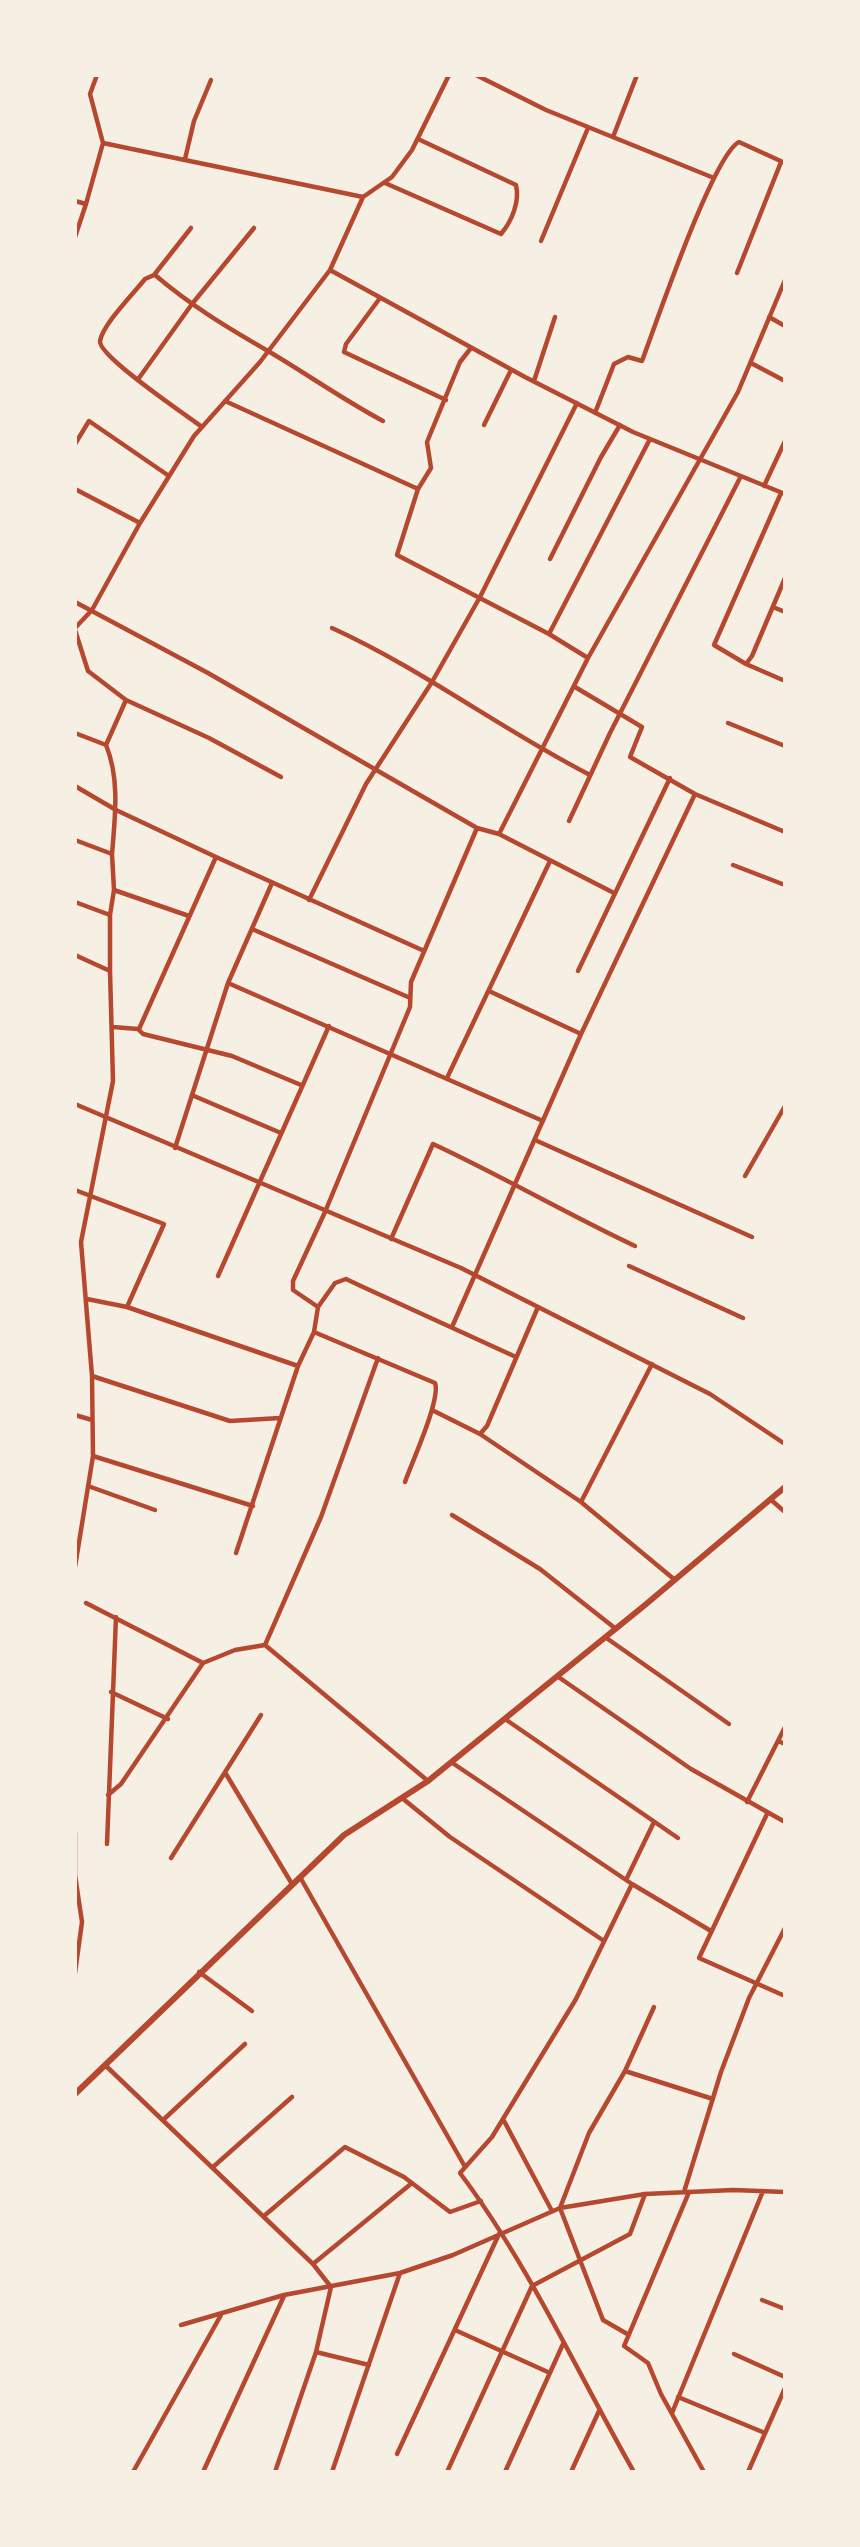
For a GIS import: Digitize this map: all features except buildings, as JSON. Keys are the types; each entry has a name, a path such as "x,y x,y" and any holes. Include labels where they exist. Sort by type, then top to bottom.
{"street":[{"path":"75,237 103,143 90,94 97,75"},
{"path":"281,777 209,738 126,699 88,671 75,629 92,610 140,523 202,426 268,351 330,270 363,197 392,177 418,139 449,75"},
{"path":"476,75 588,128 714,178"},
{"path":"613,137 637,75"},
{"path":"185,159 194,121 211,80"},
{"path":"541,241 588,128"},
{"path":"384,183 501,234 506,229 519,197 516,185 418,139"},
{"path":"103,143 363,197"},
{"path":"595,413 614,364 628,357 642,361 714,178 735,143 783,162 737,273"},
{"path":"75,201 86,204"},
{"path":"191,228 154,275 145,279 106,328 100,342 102,348 125,370 202,426"},
{"path":"139,378 192,304 254,228"},
{"path":"330,270 595,413 650,439 783,494 714,645 746,664 785,681"},
{"path":"154,275 237,335 268,351 331,393 383,421"},
{"path":"499,834 559,710 575,687 588,658 738,392 785,280"},
{"path":"380,298 346,344 344,352 446,400"},
{"path":"534,381 555,317"},
{"path":"769,317 785,326"},
{"path":"471,348 460,362 426,442 431,468 418,489 397,555 549,634 588,658"},
{"path":"751,363 785,381"},
{"path":"484,425 511,370"},
{"path":"224,401 418,489"},
{"path":"309,900 366,784 432,682 480,597 577,403"},
{"path":"75,444 89,421 169,476"},
{"path":"550,559 620,425"},
{"path":"549,634 650,439"},
{"path":"764,486 785,441"},
{"path":"569,821 741,476"},
{"path":"75,489 140,523"},
{"path":"746,664 785,578"},
{"path":"75,602 208,673 477,828 499,834 614,893"},
{"path":"773,607 785,612"},
{"path":"331,628 432,682 540,750 590,775"},
{"path":"575,687 642,727 630,757 695,794 785,832"},
{"path":"75,1567 76,1542 93,1456 87,1298 78,1243 91,1194 113,1081 110,1035 113,1027 110,915 114,890 112,854 116,810 113,763 106,745 126,699"},
{"path":"728,723 785,746"},
{"path":"75,733 106,745"},
{"path":"578,971 670,778"},
{"path":"75,786 116,810 423,950"},
{"path":"452,1327 581,1034 695,794"},
{"path":"318,1307 293,1290 293,1281 326,1212 410,1007 408,997 423,950 477,828"},
{"path":"75,840 112,854"},
{"path":"138,1029 216,857"},
{"path":"447,1078 550,861"},
{"path":"733,865 785,885"},
{"path":"175,1148 194,1096 205,1050 228,983 272,883"},
{"path":"114,890 189,916"},
{"path":"75,901 110,915"},
{"path":"251,929 408,997"},
{"path":"75,955 110,971"},
{"path":"228,983 543,1121"},
{"path":"489,991 581,1034"},
{"path":"218,1276 329,1026"},
{"path":"113,1027 138,1029 143,1034 232,1056 301,1085"},
{"path":"194,1096 281,1133"},
{"path":"75,1104 476,1276 710,1394 785,1444"},
{"path":"745,1176 785,1106"},
{"path":"535,1140 752,1237"},
{"path":"391,1239 433,1144 514,1182 586,1223 635,1246"},
{"path":"75,1190 164,1224 127,1307"},
{"path":"629,1266 743,1318"},
{"path":"236,1553 298,1366 314,1332 318,1307 335,1283 346,1279 516,1357"},
{"path":"87,1298 127,1307 298,1366"},
{"path":"480,1434 488,1426 538,1307"},
{"path":"314,1332 435,1383 437,1388 432,1410 405,1482"},
{"path":"265,1645 321,1517 378,1359"},
{"path":"581,1502 652,1364"},
{"path":"92,1376 230,1421 280,1418"},
{"path":"432,1410 480,1434 581,1502 675,1580"},
{"path":"75,1415 92,1420"},
{"path":"93,1456 253,1506"},
{"path":"88,1486 155,1510"},
{"path":"75,2094 344,1835 428,1781 616,1629 785,1487"},
{"path":"770,1499 785,1512"},
{"path":"452,1515 540,1569 616,1629"},
{"path":"86,1602 203,1663"},
{"path":"107,1844 116,1617"},
{"path":"605,1637 729,1724"},
{"path":"108,1795 121,1784 168,1719 203,1663 235,1650 265,1645 428,1781"},
{"path":"557,1676 691,1769 785,1822"},
{"path":"111,1692 168,1719"},
{"path":"171,1858 261,1715"},
{"path":"505,1718 678,1838"},
{"path":"747,1802 785,1727"},
{"path":"778,1741 785,1744"},
{"path":"451,1762 632,1884 711,1931"},
{"path":"226,1774 292,1884"},
{"path":"402,1798 450,1837 604,1941"},
{"path":"767,1814 699,1958 785,1996"},
{"path":"626,1880 654,1822"},
{"path":"75,1833 75,1875 82,1922 75,1973"},
{"path":"300,1877 464,2165"},
{"path":"632,1884 576,1999 492,2137 464,2165 460,2173 481,2201 531,2286 634,2472"},
{"path":"704,2472 671,2414 648,2363 624,2346 687,2192 713,2099 756,1984 785,1928"},
{"path":"199,1972 252,2011"},
{"path":"629,2335 603,2320 560,2208 589,2133 625,2071 654,2007"},
{"path":"163,2120 245,2044"},
{"path":"105,2065 313,2264 331,2287"},
{"path":"625,2071 713,2099"},
{"path":"213,2167 292,2097"},
{"path":"503,2119 552,2211"},
{"path":"264,2216 345,2147 412,2183 450,2212 481,2201"},
{"path":"313,2264 412,2183"},
{"path":"671,2414 762,2191"},
{"path":"181,2325 284,2295 400,2273 453,2255 560,2208 645,2194 785,2192"},
{"path":"447,2472 531,2286 630,2234 645,2194"},
{"path":"397,2454 500,2233"},
{"path":"332,2472 400,2273"},
{"path":"275,2472 316,2352 331,2287"},
{"path":"203,2472 284,2295"},
{"path":"762,2300 784,2308"},
{"path":"135,2471 221,2314"},
{"path":"455,2330 550,2373"},
{"path":"505,2472 563,2344"},
{"path":"316,2352 369,2365"},
{"path":"733,2354 785,2377"},
{"path":"748,2472 785,2388"},
{"path":"678,2397 765,2433"},
{"path":"570,2472 600,2411"}]}
